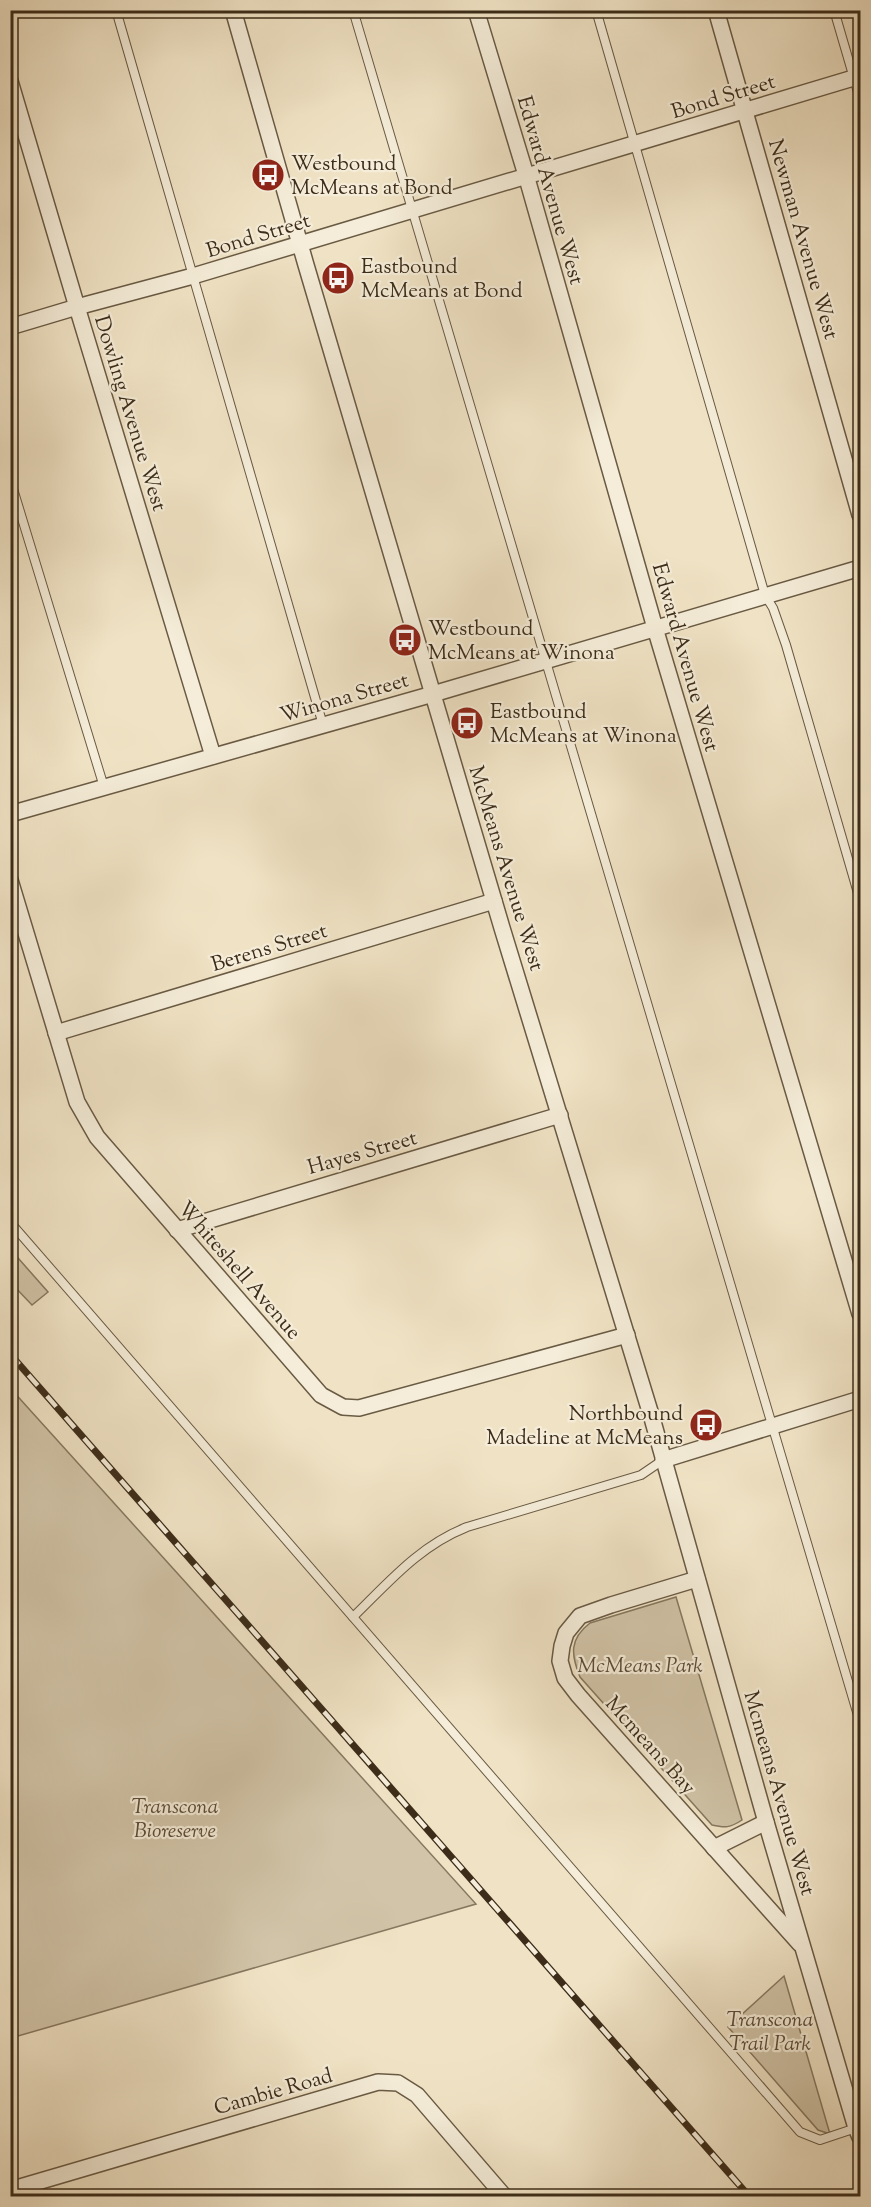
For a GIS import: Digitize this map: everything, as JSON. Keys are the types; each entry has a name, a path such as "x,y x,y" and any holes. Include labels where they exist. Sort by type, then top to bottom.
{"street":[{"name":"McMeans Avenue West","path":"233,10 494,901 663,1460"},
{"name":"Edward Avenue West","path":"476,10 526,175 655,628 861,1314"},
{"name":"Newman Avenue West","path":"716,10 861,515"},
{"name":"Bond Street","path":"10,327 193,276 857,77"},
{"name":"Dowling Avenue West","path":"10,81 213,756"},
{"name":"Winona Street","path":"10,814 433,694 861,568"},
{"name":"Whiteshell Avenue","path":"10,880 77,1102 97,1137 321,1395 343,1407 375,1404 627,1335"},
{"name":"Berens Street","path":"56,1033 494,901"},
{"name":"Hayes Street","path":"177,1230 560,1115"},
{"path":"663,1460 861,1399"},
{"name":"Mcmeans Avenue West","path":"663,1460 766,1822 858,2132"},
{"name":"Mcmeans Bay","path":"697,1579 580,1616 566,1633 560,1661 565,1678 578,1695 804,1948"},
{"path":"714,1848 766,1822"},
{"name":"Cambie Road","path":"10,2190 37,2190 378,2082 398,2083 417,2095 504,2196"}],"lane":[{"path":"116,10 323,725"},
{"path":"353,10 861,1722"},
{"path":"596,10 765,595 773,608 786,645 861,900"},
{"path":"834,10 857,77 861,99"},
{"path":"10,479 104,787"},
{"path":"10,1222 800,2132 820,2140 858,2132"},
{"path":"353,1617 407,1564 443,1537 467,1527 640,1475 663,1460"}],"green space":[{"path":"11,1250 48,1292 32,1305 11,1283"},
{"name":"Transcona Bioreserve","path":"11,1389 476,1904 11,2038"},
{"name":"McMeans Park","path":"676,1597 742,1820 731,1826 712,1825 580,1677 575,1662 575,1641 590,1623"},
{"name":"Transcona Trail Park","path":"784,1976 830,2134 818,2130 728,2027"}],"railway":[{"path":"10,1354 749,2196"}],"place":[{"name":"Westbound McMeans at Bond","path":"268,175"},
{"name":"Eastbound McMeans at Bond","path":"338,278"},
{"name":"Westbound McMeans at Winona","path":"405,640"},
{"name":"Eastbound McMeans at Winona","path":"467,723"},
{"name":"Northbound Madeline at McMeans","path":"706,1425"}]}
